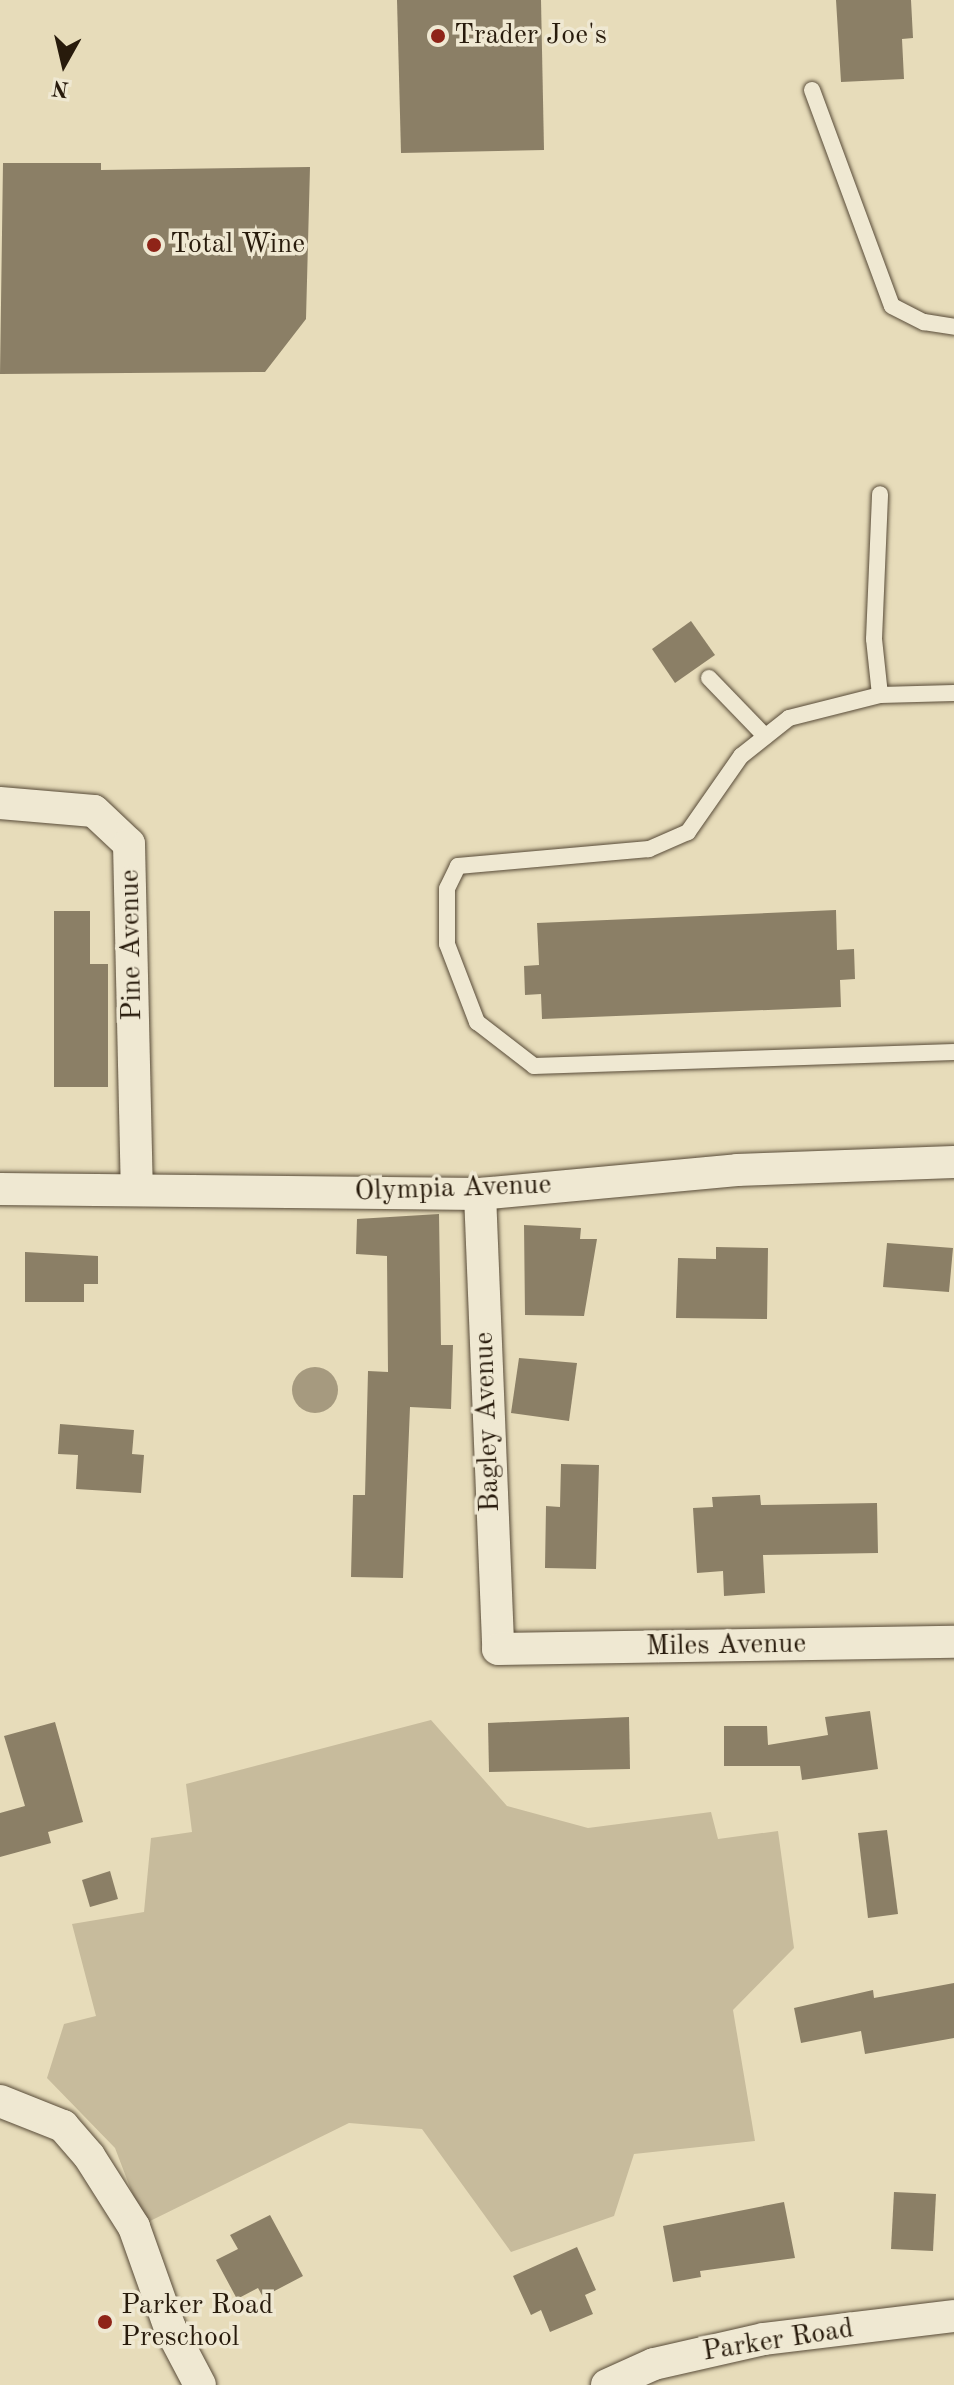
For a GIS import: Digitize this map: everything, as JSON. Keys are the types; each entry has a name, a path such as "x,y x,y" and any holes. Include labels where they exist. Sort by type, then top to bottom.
{"street":[{"name":"Pine Avenue","path":"0,803 94,811 129,844 137,1189"},
{"name":"Olympia Avenue","path":"0,1189 480,1194 737,1170 954,1162"},
{"name":"Bagley Avenue","path":"480,1194 498,1649"},
{"name":"Miles Avenue","path":"498,1649 954,1642"},
{"path":"0,2101 60,2124 83,2148 134,2227 170,2328 200,2385"},
{"name":"Parker Road","path":"607,2385 654,2364 764,2339 954,2316"}],"lane":[{"path":"812,90 892,306 924,322 954,327"},
{"path":"880,494 874,639 880,695"},
{"path":"709,678 765,736"},
{"path":"954,693 880,695 789,718 741,756 688,832 649,849 458,866 447,889 447,944 477,1022 534,1066 954,1052"}],"shaded area":[{"path":"315,1367 331,1374 338,1390 331,1406 315,1413 299,1406 292,1390 299,1374"},
{"path":"431,1720 507,1806 588,1828 711,1812 718,1839 778,1831 794,1948 733,2010 755,2141 634,2154 614,2216 511,2252 422,2129 349,2123 144,2224 115,2148 47,2078 64,2024 96,2016 72,1924 144,1912 151,1838 192,1832 186,1784"}],"building":[{"path":"397,0 541,0 544,150 401,153"},
{"path":"836,0 911,0 913,38 902,39 904,79 841,82"},
{"name":"Total Wine","path":"3,163 101,163 101,170 310,167 306,319 265,372 0,374"},
{"path":"691,621 715,655 675,683 652,649"},
{"path":"836,910 837,950 854,949 855,979 840,980 841,1007 542,1019 541,994 525,995 524,966 539,965 537,923"},
{"path":"54,911 90,911 90,964 108,964 108,1087 54,1087"},
{"path":"439,1214 441,1345 453,1345 451,1409 410,1407 403,1578 351,1577 353,1495 365,1495 368,1371 388,1372 387,1256 356,1254 357,1219"},
{"path":"524,1225 581,1228 580,1239 597,1239 584,1316 525,1315"},
{"path":"887,1243 953,1248 949,1292 883,1287"},
{"path":"716,1247 768,1248 767,1319 676,1318 678,1258 716,1259"},
{"path":"25,1252 98,1256 98,1284 84,1284 84,1302 25,1302"},
{"path":"519,1358 577,1363 569,1421 511,1413"},
{"path":"60,1424 134,1430 132,1454 144,1455 141,1493 76,1489 78,1455 58,1454"},
{"path":"561,1464 599,1465 596,1569 545,1568 546,1506 560,1507"},
{"path":"760,1495 761,1505 877,1503 878,1553 763,1555 765,1593 724,1596 723,1571 697,1573 693,1508 713,1507 712,1497"},
{"path":"870,1711 878,1769 802,1780 800,1766 724,1766 724,1726 767,1726 768,1745 828,1735 825,1717"},
{"path":"629,1717 630,1769 489,1772 488,1723"},
{"path":"55,1722 83,1822 48,1832 51,1843 0,1857 0,1813 25,1806 4,1736"},
{"path":"887,1830 898,1914 868,1918 858,1833"},
{"path":"110,1871 118,1899 90,1907 82,1880"},
{"path":"954,1983 954,2038 865,2054 861,2031 801,2043 794,2008 873,1990 874,1998"},
{"path":"894,2192 936,2194 933,2251 891,2249"},
{"path":"784,2202 795,2258 700,2271 701,2277 673,2282 663,2226"},
{"path":"270,2215 303,2276 263,2297 258,2288 237,2299 216,2260 238,2249 230,2235"},
{"path":"577,2247 596,2290 585,2295 593,2314 550,2332 541,2310 531,2315 513,2276"}],"place":[{"name":"Trader Joe's","path":"438,36"},
{"name":"Total Wine","path":"154,245"},
{"name":"Parker Road Preschool","path":"105,2322"}]}
